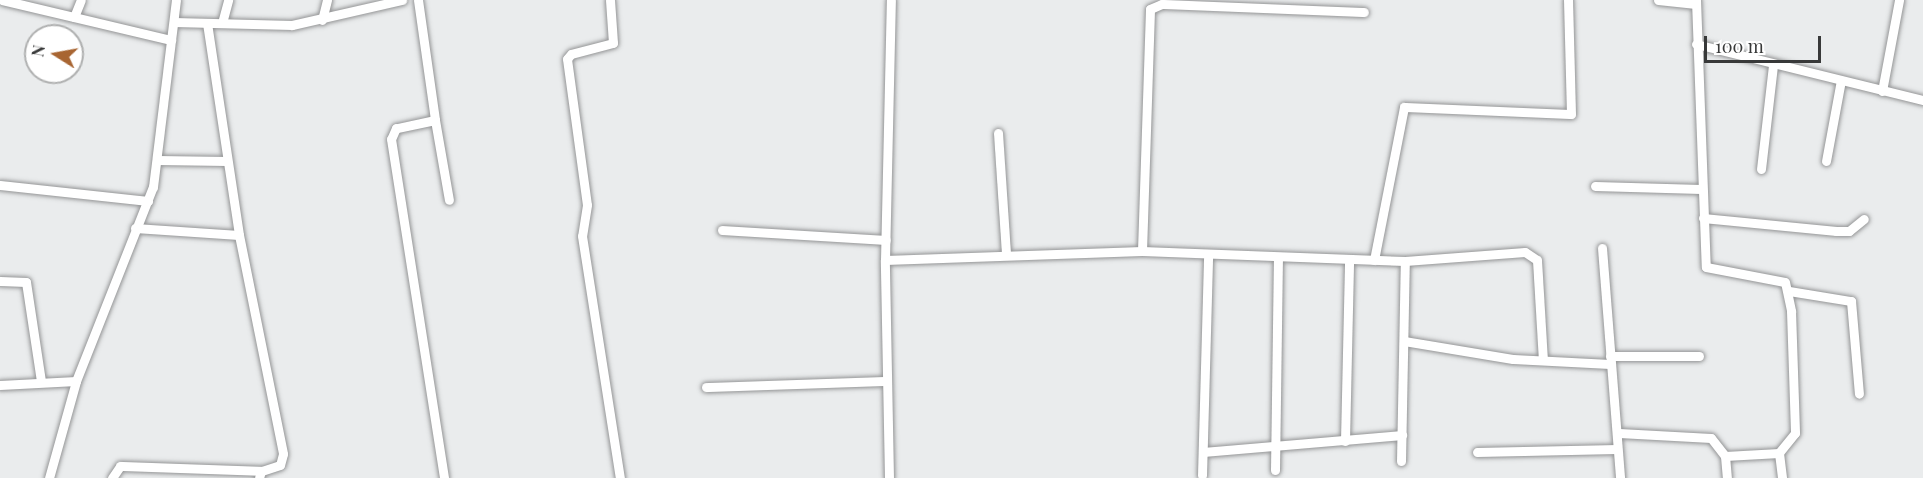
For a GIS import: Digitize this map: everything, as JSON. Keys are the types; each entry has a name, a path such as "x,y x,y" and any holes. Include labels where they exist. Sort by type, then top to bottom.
{"street":[{"path":"2,0 171,40"},
{"path":"74,17 81,0"},
{"path":"49,478 76,381 135,228 148,201 157,160 176,0"},
{"path":"222,23 228,0"},
{"path":"322,20 327,0"},
{"path":"174,22 271,26 322,20 362,5 402,0"},
{"path":"418,0 449,200"},
{"path":"610,0 613,43 571,54 567,59 587,205 582,236 620,478"},
{"path":"889,478 885,260 891,0"},
{"path":"1374,260 1404,107 1571,114 1568,0"},
{"path":"1658,0 1696,2 1701,189 1708,271 1782,282 1789,291 1797,422 1779,453 1782,478"},
{"path":"1882,91 1899,0"},
{"path":"1142,250 1150,9 1162,4 1364,12"},
{"path":"112,478 120,466 260,475 279,465 283,454 239,235 207,23"},
{"path":"1696,44 1773,65 1923,100"},
{"path":"1761,169 1773,65"},
{"path":"1826,161 1841,81"},
{"path":"435,120 391,133 444,478"},
{"path":"998,133 1006,253"},
{"path":"157,160 227,161"},
{"path":"0,185 148,201"},
{"path":"1595,186 1701,189"},
{"path":"1703,218 1836,231 1849,231 1864,219"},
{"path":"135,228 239,235"},
{"path":"722,230 886,240"},
{"path":"1602,248 1610,360 1619,433 1617,449 1620,478"},
{"path":"885,260 1006,253 1142,250 1405,261 1517,252 1534,256 1544,360"},
{"path":"1202,475 1208,254"},
{"path":"1275,470 1278,257"},
{"path":"1344,441 1349,259"},
{"path":"1401,461 1405,261"},
{"path":"0,281 26,282 41,381"},
{"path":"1789,291 1851,301 1859,394"},
{"path":"1404,341 1463,353 1544,360 1699,356"},
{"path":"0,385 41,381 76,381"},
{"path":"706,387 887,381"},
{"path":"1619,433 1711,438 1725,456 1727,478"},
{"path":"1203,452 1274,448 1402,435"},
{"path":"1477,452 1617,449"},
{"path":"1725,456 1779,453"}]}
